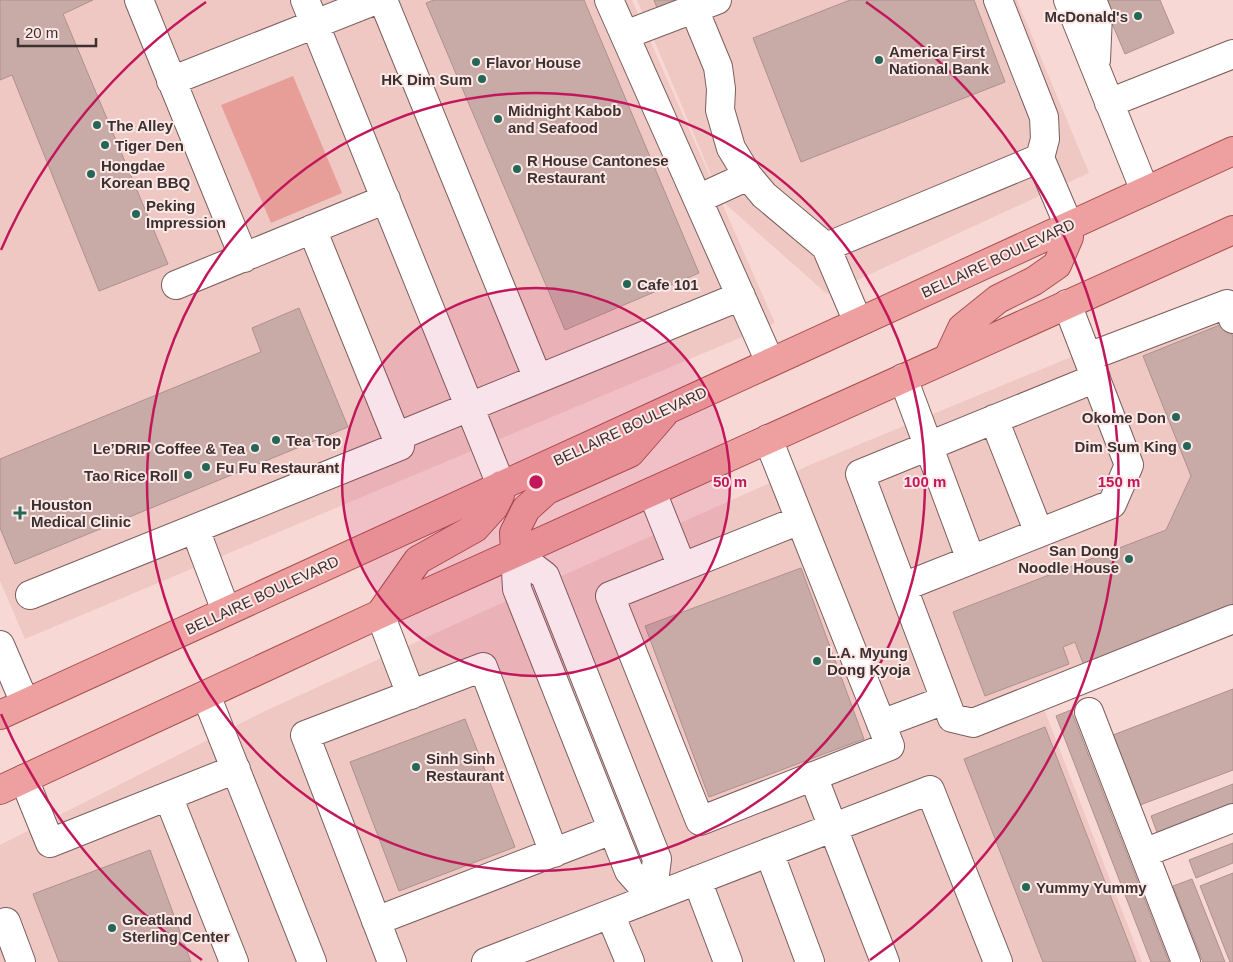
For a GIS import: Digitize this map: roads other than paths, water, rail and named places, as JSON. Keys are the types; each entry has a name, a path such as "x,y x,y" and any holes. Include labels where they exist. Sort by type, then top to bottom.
{"main road":[{"name":"BELLAIRE BOULEVARD","path":"0,715 1233,151"},
{"path":"948,358 962,328 998,299 1034,281 1057,265 1069,237 1069,226"},
{"path":"0,790 380,614 1233,230"},
{"path":"515,553 514,533 526,510 547,490 630,453 669,408"},
{"path":"380,614 418,560 475,528 494,507 500,495 501,485"}],"lane":[{"path":"139,0 244,258"},
{"path":"171,81 310,12 376,0"},
{"path":"383,0 538,379"},
{"path":"610,0 770,362"},
{"path":"998,0 1044,117 1045,139 1040,158 1069,226"},
{"path":"1068,0 1145,191"},
{"path":"1092,0 1098,15 1096,70"},
{"path":"625,35 705,5 718,67 720,110 731,148 748,176 764,195 826,247 858,322"},
{"path":"310,12 501,485"},
{"path":"1109,104 1233,54"},
{"path":"826,247 1040,158"},
{"path":"698,199 748,176"},
{"path":"176,285 386,199"},
{"path":"30,594 400,446 312,229"},
{"path":"396,437 741,296"},
{"path":"903,587 1112,504 1129,465 1067,304"},
{"path":"1233,319 1227,304 1092,368 994,419 860,474 952,718 973,723 1233,619"},
{"path":"902,378 972,560"},
{"path":"994,419 1039,533"},
{"path":"768,439 890,746 700,821 610,596 800,520"},
{"path":"652,492 682,567"},
{"path":"195,528 226,611"},
{"path":"515,553 517,589 628,871 652,897"},
{"path":"515,553 544,576 654,850 657,859 652,897"},
{"path":"380,614 411,695"},
{"path":"0,645 26,703"},
{"path":"392,962 305,736 484,667 554,852"},
{"path":"206,695 312,962"},
{"path":"881,724 946,700"},
{"path":"1089,712 1186,962"},
{"path":"24,779 50,843 236,769"},
{"path":"813,776 885,962"},
{"path":"486,962 546,951 610,914 930,790 998,962"},
{"path":"168,796 234,962"},
{"path":"1144,853 1233,818"},
{"path":"376,921 612,830"},
{"path":"769,852 810,962"},
{"path":"696,880 728,962"},
{"path":"610,914 630,962"},
{"path":"3,923 21,962"}],"place":[{"name":"McDonald's","path":"1138,16"},
{"name":"America First National Bank","path":"879,60"},
{"name":"Flavor House","path":"476,62"},
{"name":"HK Dim Sum","path":"482,79"},
{"name":"Midnight Kabob and Seafood","path":"498,119"},
{"name":"The Alley","path":"97,125"},
{"name":"Tiger Den","path":"105,145"},
{"name":"R House Cantonese Restaurant","path":"517,169"},
{"name":"Hongdae Korean BBQ","path":"91,174"},
{"name":"Peking Impression","path":"136,214"},
{"name":"Cafe 101","path":"627,284"},
{"name":"Okome Don","path":"1176,417"},
{"name":"Tea Top","path":"276,440"},
{"name":"Dim Sum King","path":"1187,446"},
{"name":"Le’DRIP Coffee & Tea","path":"255,448"},
{"name":"Fu Fu Restaurant","path":"206,467"},
{"name":"Tao Rice Roll","path":"188,475"},
{"name":"Houston Medical Clinic","path":"20,513"},
{"name":"San Dong Noodle House","path":"1129,559"},
{"name":"L.A. Myung Dong Kyoja","path":"817,661"},
{"name":"Sinh Sinh Restaurant","path":"416,767"},
{"name":"Yummy Yummy","path":"1026,887"},
{"name":"Greatland Sterling Center","path":"112,928"}]}
